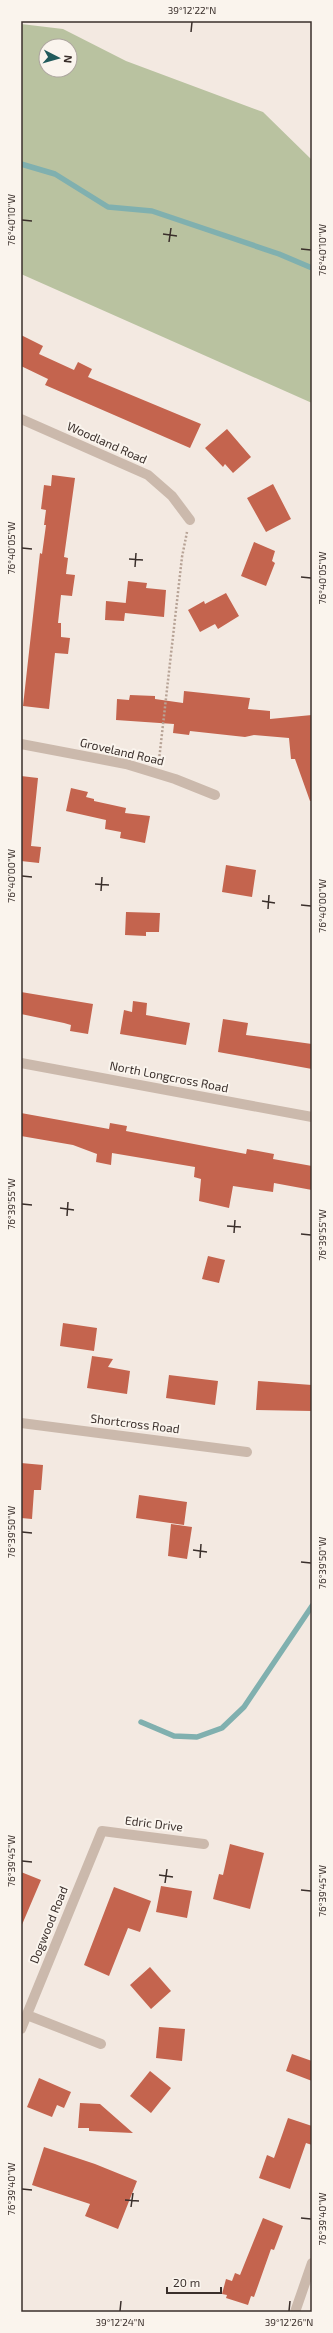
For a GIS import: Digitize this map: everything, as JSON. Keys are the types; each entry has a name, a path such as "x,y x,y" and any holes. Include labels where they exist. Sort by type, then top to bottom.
{"street":[{"name":"Woodland Road","path":"21,419 148,475 172,496 190,520"},
{"name":"Groveland Road","path":"21,744 126,764 158,774 214,795"},
{"name":"North Longcross Road","path":"21,1063 312,1117"},
{"name":"Shortcross Road","path":"21,1423 247,1452"},
{"name":"Edric Drive","path":"102,1830 204,1844"},
{"name":"Dogwood Road","path":"21,2029 102,1830"},
{"path":"27,2015 101,2044"},
{"path":"295,2312 312,2263"}],"path":[{"path":"158,774 182,557 190,520"}],"green space":[{"path":"21,24 63,29 126,61 263,112 312,160 312,403 21,274"}],"building":[{"path":"21,335 43,346 39,354 74,370 78,362 92,369 88,377 201,424 190,448 45,385 48,379 21,366"},
{"path":"227,429 251,457 233,473 225,464 223,467 205,448"},
{"path":"52,475 75,478 64,557 68,558 66,574 75,575 72,596 61,595 58,623 61,623 61,637 70,638 68,654 55,653 49,709 23,706 40,553 42,554 46,525 44,525 46,510 41,509 44,485 51,486"},
{"path":"273,484 291,519 266,532 247,498"},
{"path":"254,542 275,551 272,561 275,563 266,586 241,576"},
{"path":"128,581 147,583 146,588 166,590 164,617 125,613 124,621 105,620 106,601 126,603"},
{"path":"226,593 239,616 218,629 215,624 200,632 188,610 204,601 205,604"},
{"path":"184,691 250,698 248,709 270,711 270,719 312,715 312,801 310,801 295,759 291,759 289,738 254,735 245,737 190,731 189,735 173,733 174,724 116,720 117,699 129,700 130,695 155,696 155,699 183,703"},
{"path":"21,776 38,778 31,846 41,847 39,863 21,861"},
{"path":"71,788 88,792 86,797 94,799 94,801 126,808 125,813 150,816 145,843 120,838 121,832 105,829 106,820 66,811"},
{"path":"226,865 256,870 252,897 222,892"},
{"path":"126,912 160,913 159,932 146,932 146,936 125,935"},
{"path":"21,992 93,1004 88,1034 70,1031 71,1025 21,1014"},
{"path":"133,1001 147,1003 146,1015 190,1023 186,1045 120,1034 124,1010 132,1012"},
{"path":"223,1019 248,1023 246,1035 312,1044 312,1069 218,1052"},
{"path":"21,1113 109,1129 110,1123 127,1126 126,1131 246,1154 247,1149 274,1154 273,1159 312,1166 312,1190 274,1183 273,1192 233,1186 229,1208 199,1201 201,1179 194,1177 195,1167 112,1153 111,1165 96,1162 97,1154 73,1145 21,1136"},
{"path":"208,1256 225,1260 219,1283 202,1279"},
{"path":"63,1323 97,1328 94,1351 60,1346"},
{"path":"92,1356 113,1359 108,1367 130,1371 127,1394 87,1388"},
{"path":"169,1375 218,1381 215,1405 166,1398"},
{"path":"258,1381 312,1385 312,1411 256,1410"},
{"path":"21,1463 43,1465 41,1490 34,1490 32,1519 21,1518"},
{"path":"139,1495 187,1502 184,1525 136,1518"},
{"path":"171,1524 192,1527 187,1559 168,1556"},
{"path":"230,1844 264,1853 250,1909 213,1899 219,1874 223,1875"},
{"path":"21,1872 41,1880 21,1927"},
{"path":"161,1886 192,1891 187,1918 156,1912"},
{"path":"114,1887 151,1901 140,1932 128,1928 109,1976 84,1965"},
{"path":"150,1967 171,1991 151,2009 130,1985"},
{"path":"159,2027 185,2029 182,2061 156,2058"},
{"path":"292,2054 312,2061 312,2081 286,2071"},
{"path":"150,2071 171,2088 151,2113 130,2096"},
{"path":"39,2078 71,2092 64,2108 57,2105 52,2117 27,2107"},
{"path":"80,2103 100,2104 133,2133 89,2131 89,2128 78,2128"},
{"path":"288,2118 312,2126 312,2145 306,2143 290,2189 259,2178 267,2155 274,2158"},
{"path":"44,2147 95,2164 137,2181 118,2229 85,2216 90,2204 32,2185"},
{"path":"263,2218 283,2226 274,2250 271,2249 254,2297 251,2296 248,2305 226,2298 227,2295 222,2294 226,2279 232,2281 235,2273 240,2275"}],"waterway":[{"path":"21,164 55,174 108,207 152,211 279,254 312,268"},
{"path":"141,1722 174,1736 197,1737 222,1728 244,1707 312,1606"}]}
